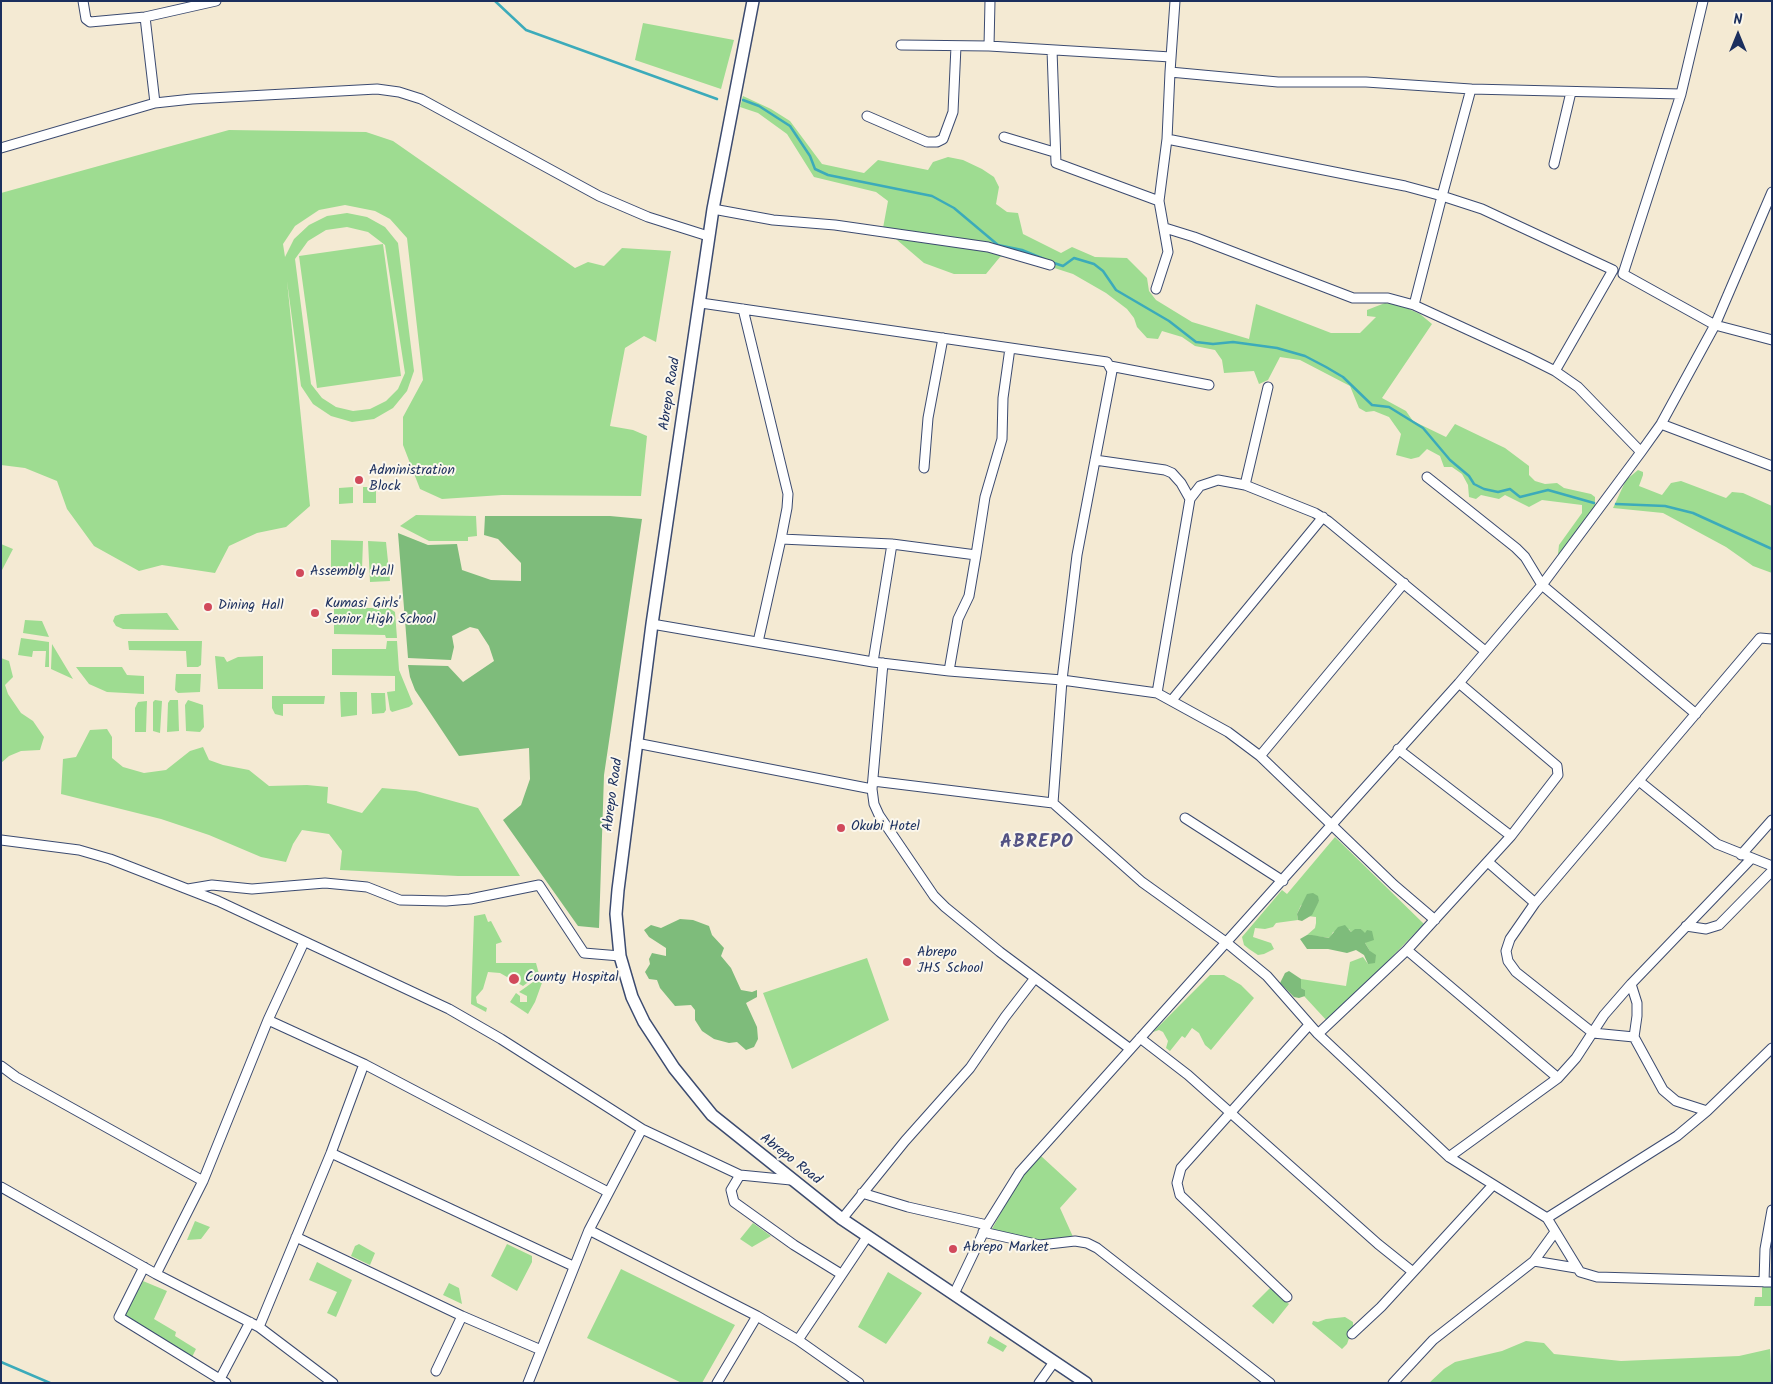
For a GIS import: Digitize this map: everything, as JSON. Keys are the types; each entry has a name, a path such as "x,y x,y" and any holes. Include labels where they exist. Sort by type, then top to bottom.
{"main road":[{"name":"Abrepo Road","path":"753,1 712,209 701,303 652,624 618,890 616,914 620,956 632,997 644,1022 674,1068 712,1114 791,1180 867,1237 1086,1383"}],"street":[{"path":"83,1 86,19 90,22 145,17 216,1"},
{"path":"989,46 990,1"},
{"path":"1156,289 1168,252 1159,201 1167,139 1175,1"},
{"path":"1623,274 1681,94 1703,1"},
{"path":"145,17 155,103"},
{"path":"901,45 989,46 1171,57"},
{"path":"867,116 927,142 937,142 943,139 953,112 956,46"},
{"path":"1052,50 1054,159 1058,166 1159,201"},
{"path":"1170,72 1278,82 1366,82 1472,89 1681,94"},
{"path":"1,148 155,103 192,98 356,89 399,92 421,100 459,119 599,196 648,217 708,236"},
{"path":"1414,305 1472,89"},
{"path":"1554,164 1571,92"},
{"path":"1004,137 1054,152"},
{"path":"1167,139 1405,186 1482,209 1623,274 1715,325 1772,340"},
{"path":"954,1294 985,1228 1020,1172 1129,1048 1227,943 1398,749 1459,683 1542,585 1662,424 1715,325 1772,192"},
{"path":"712,209 774,220 835,225 988,247 1050,265"},
{"path":"1165,228 1194,237 1353,298 1388,298 1414,305 1555,372 1578,387 1641,452"},
{"path":"1555,372 1613,270"},
{"path":"701,303 1102,362 1110,366 1209,385"},
{"path":"743,309 788,494 781,539 758,642"},
{"path":"924,468 928,418 943,338"},
{"path":"949,671 958,619 969,596 985,497 1002,439 1003,398 1010,348"},
{"path":"1054,803 1062,680 1077,555 1112,372 1110,366"},
{"path":"1245,485 1268,387"},
{"path":"1662,424 1772,466"},
{"path":"1095,460 1165,470 1172,473 1181,483 1190,499"},
{"path":"1427,477 1516,548 1525,557 1542,585 1696,714"},
{"path":"1157,693 1190,499 1200,486 1218,480 1245,485 1322,518 1485,651"},
{"path":"1172,700 1322,518"},
{"path":"781,539 892,544 976,555"},
{"path":"873,662 892,544"},
{"path":"1260,756 1404,583"},
{"path":"652,624 873,662 949,671 1062,680 1157,693 1228,732 1260,756 1394,885 1435,920"},
{"path":"1634,1037 1592,1033 1516,972 1508,960 1506,951 1510,939 1534,903 1760,638 1772,639"},
{"path":"883,663 872,785 874,804 879,815 934,896 1000,952 1129,1048"},
{"path":"1318,1034 1407,950 1435,920 1511,836 1558,775 1557,766 1459,683"},
{"path":"636,743 872,785 1054,803 1142,882 1227,943 1267,976 1318,1034 1449,1156 1493,1186 1547,1218 1576,1268"},
{"path":"1398,749 1511,836"},
{"path":"1640,781 1717,844 1772,866"},
{"path":"1185,818 1283,880"},
{"path":"1741,855 1772,820"},
{"path":"1,840 79,850 123,862 218,901 449,1009 501,1039 642,1129 740,1175 791,1180"},
{"path":"1449,1156 1558,1078 1576,1058 1592,1033 1631,984 1751,858"},
{"path":"1488,862 1534,903"},
{"path":"1686,926 1706,929 1719,925 1772,871"},
{"path":"188,889 212,885 252,889 324,883 367,887 400,900 446,901 470,899 539,885 584,953 620,956"},
{"path":"156,1274 203,1181 268,1020 304,942"},
{"path":"1407,950 1558,1078"},
{"path":"842,1219 970,1068 1005,1017 1036,978"},
{"path":"1631,984 1637,1003 1638,1016 1634,1037 1664,1090 1676,1101 1707,1111"},
{"path":"268,1020 364,1064 608,1192"},
{"path":"1287,1297 1180,1195 1177,1183 1181,1168 1309,1025"},
{"path":"1140,1038 1230,1112 1378,1244 1413,1272"},
{"path":"1547,1218 1678,1136 1707,1111 1772,1048"},
{"path":"259,1327 364,1064"},
{"path":"1,1066 16,1077 203,1181"},
{"path":"528,1383 573,1266 589,1230 642,1129"},
{"path":"330,1153 573,1266"},
{"path":"740,1175 731,1190 734,1202 794,1245 841,1274"},
{"path":"1352,1334 1493,1186"},
{"path":"1,1187 156,1274 259,1327 333,1383"},
{"path":"862,1194 1040,1245 1075,1241 1087,1242 1270,1383"},
{"path":"1534,1261 1576,1268 1588,1275 1597,1277 1768,1282 1764,1249 1772,1210"},
{"path":"589,1230 757,1316 798,1340 859,1383"},
{"path":"1393,1383 1433,1340 1534,1261 1555,1232"},
{"path":"296,1237 462,1316 541,1350"},
{"path":"798,1340 867,1237"},
{"path":"144,1267 118,1317 223,1381 250,1322"},
{"path":"436,1371 462,1316"},
{"path":"717,1383 757,1316"},
{"path":"1038,1383 1054,1362"}],"green space":[{"path":"643,23 734,40 721,89 635,60"},
{"path":"743,96 771,109 790,121 822,164 864,173 878,160 928,170 933,162 948,157 963,160 982,169 994,177 999,187 996,204 1007,212 1018,213 1023,234 1061,253 1072,247 1095,257 1127,258 1147,278 1149,291 1156,300 1192,322 1249,339 1256,304 1331,333 1360,333 1376,317 1367,316 1367,310 1385,303 1400,305 1420,314 1432,324 1382,398 1406,411 1413,421 1446,437 1455,424 1505,448 1529,466 1529,475 1535,481 1545,484 1557,483 1564,488 1591,494 1595,497 1595,506 1557,563 1559,545 1582,513 1582,505 1542,500 1529,507 1505,495 1499,499 1481,495 1476,499 1469,497 1468,485 1462,474 1452,467 1444,467 1440,456 1427,449 1419,457 1411,459 1396,455 1401,434 1389,417 1374,411 1366,412 1359,408 1350,386 1300,360 1280,357 1268,380 1259,384 1254,371 1224,373 1222,360 1215,350 1195,346 1182,337 1162,331 1158,339 1147,338 1137,327 1134,318 1127,309 1106,293 1073,274 1011,254 1000,257 986,274 954,274 924,263 883,228 888,201 876,192 814,177 787,134 758,113 740,107"},
{"path":"229,130 366,132 393,141 575,268 588,262 604,266 622,248 671,251 656,342 644,336 625,348 610,426 633,430 647,436 641,496 502,495 442,499 420,489 403,445 403,417 423,380 407,238 390,219 375,211 345,205 319,210 295,226 283,244 285,257 294,239 309,225 327,216 347,213 367,217 385,227 398,243 414,371 407,391 393,408 374,419 352,422 331,416 313,404 301,386 287,281 310,506 286,527 257,533 229,546 215,573 162,565 139,571 94,546 67,509 57,481 25,468 1,465 1,193","holes":["347,227 368,232 385,245 405,373 398,389 386,401 370,409 353,411 336,407 322,398 311,384 295,259 308,241 326,230"]},
{"path":"383,244 401,376 317,388 299,256"},
{"path":"1638,470 1643,472 1639,486 1662,495 1671,483 1681,481 1726,498 1732,492 1743,493 1772,506 1772,573 1753,566 1726,547 1663,513 1613,508 1626,480"},
{"path":"353,487 353,503 339,504 339,488"},
{"path":"363,487 376,487 376,503 363,503"},
{"path":"416,515 476,516 477,536 468,537 468,541 429,541 400,526"},
{"path":"485,516 610,516 642,519 604,775 599,928 578,926 503,820 521,805 530,779 529,748 459,756 415,690 410,677 408,665 448,666 463,682 494,661 489,646 478,629 470,627 452,636 454,647 451,660 408,658 398,533 428,545 457,544 462,570 491,580 521,581 521,563 498,539 484,535"},
{"path":"331,540 363,541 362,569 331,570"},
{"path":"368,541 386,542 390,581 370,582"},
{"path":"1,544 13,549 1,572"},
{"path":"334,608 389,608 395,612 397,638 386,638 385,635 334,634"},
{"path":"167,613 179,630 123,629 116,626 113,621 115,616 121,614"},
{"path":"25,620 42,621 49,637 23,633"},
{"path":"21,638 49,642 49,667 45,667 46,651 33,651 32,657 18,655"},
{"path":"128,641 202,641 201,665 198,667 187,667 186,651 129,650"},
{"path":"387,641 397,641 399,670 413,704 392,712 387,692 395,691 395,676 332,675 332,649 386,649"},
{"path":"52,644 73,679 51,669"},
{"path":"215,656 224,657 227,662 238,657 263,656 263,689 218,689"},
{"path":"1,658 9,661 13,677 5,685 8,694 21,713 33,721 44,737 40,750 21,751 9,756 1,763"},
{"path":"76,667 122,667 127,675 144,676 144,694 107,692 89,684"},
{"path":"176,674 201,674 200,692 178,693 175,690"},
{"path":"340,692 357,692 357,715 341,717"},
{"path":"371,693 385,693 386,710 384,713 372,714"},
{"path":"272,696 325,696 324,704 283,704 283,716 275,714 272,708"},
{"path":"155,700 162,701 160,733 153,731 153,702"},
{"path":"170,700 178,700 179,731 167,732 168,703"},
{"path":"188,700 203,705 204,727 200,732 186,731 185,705"},
{"path":"147,701 146,732 135,732 135,708 138,702"},
{"path":"107,729 112,737 112,758 123,767 144,773 166,770 190,751 203,747 209,760 249,770 269,786 307,785 328,787 327,803 362,813 382,788 416,791 478,808 520,876 458,876 340,870 342,851 329,834 302,830 293,844 286,862 261,857 209,835 161,819 61,794 63,759 76,757 90,730"},
{"path":"1335,837 1424,924 1328,1022 1304,996 1305,990 1301,988 1301,979 1346,986 1350,962 1363,957 1368,964 1370,951 1365,943 1368,940 1361,929 1351,932 1349,929 1333,932 1330,938 1307,935 1315,928 1316,917 1307,916 1319,901 1301,905 1297,914 1298,920 1276,923 1273,927 1265,929 1255,928 1253,937 1271,943 1274,949 1264,954 1258,955 1249,949 1244,945 1242,937 1282,890 1287,894"},
{"path":"1313,893 1318,896 1319,901 1312,915 1302,921 1298,920 1297,914 1307,894"},
{"path":"485,914 488,922 491,921 502,942 496,944 496,963 536,963 539,974 523,986 500,973 488,972 483,989 476,997 477,1003 487,1008 486,1012 471,1004 474,916"},
{"path":"680,919 693,920 709,926 712,935 724,948 721,956 731,968 741,990 752,992 757,990 757,997 746,1003 757,1027 758,1039 754,1047 746,1050 737,1042 729,1043 714,1039 702,1031 695,1020 695,1010 691,1005 675,1006 660,988 657,980 649,979 645,972 650,964 649,959 652,953 666,956 666,948 649,937 644,930 651,925 661,928"},
{"path":"1345,925 1351,932 1355,929 1361,929 1365,933 1367,930 1372,931 1374,940 1365,943 1370,951 1376,955 1375,963 1368,964 1364,955 1356,950 1347,953 1328,949 1307,949 1300,939 1307,935 1329,938 1338,927"},
{"path":"867,958 889,1020 792,1069 763,993"},
{"path":"1289,971 1301,979 1301,988 1305,990 1305,996 1294,997 1280,983 1285,973"},
{"path":"1210,975 1224,975 1241,985 1254,998 1211,1050 1205,1045 1199,1033 1192,1028 1185,1038 1182,1036 1170,1051 1166,1048 1168,1041 1163,1032 1159,1030 1153,1032"},
{"path":"540,977 543,980 535,1002 528,1014 510,1002 516,993 520,996 520,1002 527,1002 527,996 519,992"},
{"path":"1041,1156 1077,1189 1060,1208 1074,1239 1047,1243 1024,1241 992,1229 1017,1183 1030,1165"},
{"path":"195,1221 210,1227 201,1239 187,1240"},
{"path":"753,1223 771,1236 752,1247 740,1239"},
{"path":"359,1244 375,1253 370,1265 351,1256 355,1246"},
{"path":"507,1244 532,1256 532,1262 517,1291 491,1276"},
{"path":"317,1262 352,1280 336,1317 327,1313 337,1292 309,1280"},
{"path":"621,1269 735,1325 702,1383 682,1383 587,1338"},
{"path":"888,1272 922,1293 886,1344 858,1327"},
{"path":"143,1281 167,1291 154,1319 176,1332 175,1336 196,1349 191,1359 125,1316"},
{"path":"449,1283 459,1288 462,1304 443,1295"},
{"path":"1762,1285 1772,1286 1772,1306 1754,1306 1755,1297 1762,1297"},
{"path":"1271,1287 1289,1304 1273,1324 1252,1306"},
{"path":"1345,1317 1353,1322 1353,1327 1347,1344 1342,1349 1312,1324 1313,1321 1318,1322"},
{"path":"990,1336 1007,1346 1003,1352 987,1343"},
{"path":"1526,1341 1544,1343 1554,1354 1621,1361 1739,1356 1770,1349 1772,1383 1429,1383 1455,1362 1502,1351"}],"waterway":[{"path":"495,1 526,30 717,99"},
{"path":"743,100 759,106 790,126 810,156 815,169 828,175 932,196 954,208 998,245 1022,250 1044,259"},
{"path":"1051,262 1063,266 1074,258 1094,264 1103,271 1116,290 1169,321 1196,342 1213,344 1233,342 1277,348 1305,356 1326,367 1343,377 1372,405 1389,407 1423,428 1450,460 1469,476 1474,484 1484,489 1498,492 1510,489 1520,497 1548,490 1594,503"},
{"path":"1616,504 1665,506 1693,513 1772,549"},
{"path":"1,1362 50,1383"}],"place":[{"name":"Administration Block","path":"359,480"},
{"name":"Assembly Hall","path":"300,573"},
{"name":"Dining Hall","path":"208,607"},
{"name":"Kumasi Girls' Senior High School","path":"315,613"},
{"name":"Okubi Hotel","path":"841,828"},
{"name":"Abrepo JHS School","path":"907,962"},
{"name":"County Hospital","path":"514,979"},
{"name":"Abrepo Market","path":"953,1249"}],"district":[{"name":"ABREPO","path":"1037,844"}]}
